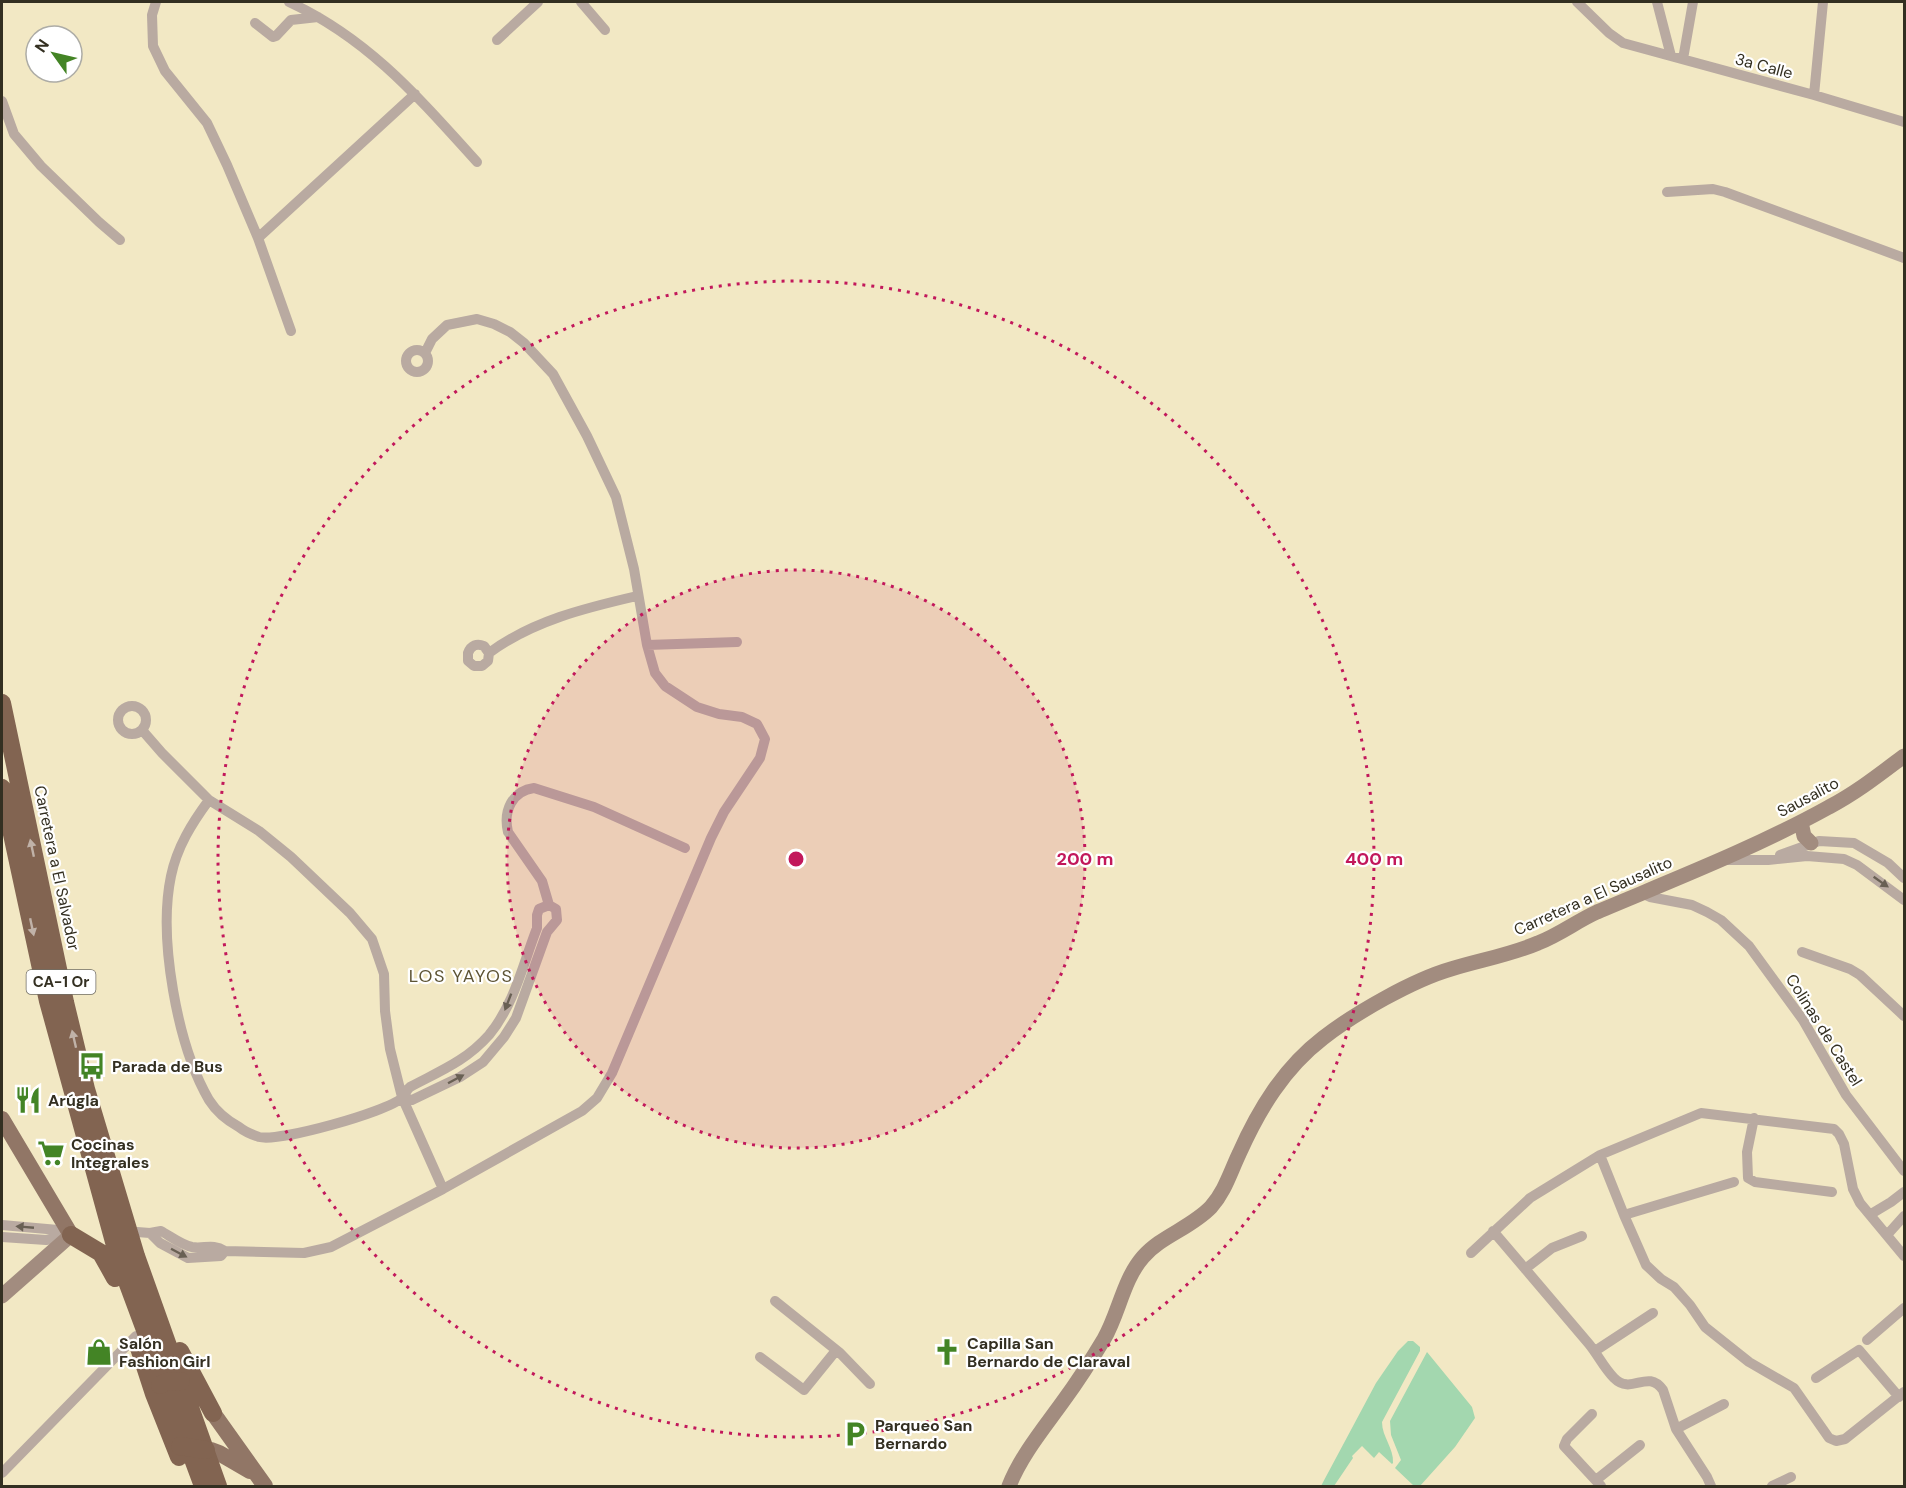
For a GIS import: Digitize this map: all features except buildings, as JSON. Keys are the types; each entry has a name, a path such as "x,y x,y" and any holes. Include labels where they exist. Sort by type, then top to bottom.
{"highway":[{"name":"Carretera a El Salvador","path":"2,703 65,1002 86,1089 135,1257 218,1486"},
{"name":"CA-1 Or","path":"2,788 48,1001 119,1260 203,1486"},
{"path":"60,1048 61,1072 99,1226 115,1278 192,1486"},
{"path":"86,1089 106,1120 144,1232 180,1351 186,1384 208,1450 223,1486"},
{"path":"71,1235 94,1239 98,1235 99,1226"},
{"path":"71,1235 101,1253 115,1278"},
{"path":"180,1351 213,1413"},
{"path":"157,1390 186,1384"},
{"path":"186,1384 213,1413"},
{"path":"177,1446 208,1450"}],"main road":[{"path":"2,1119 71,1235"},
{"path":"213,1413 260,1480"},
{"path":"208,1450 219,1453 260,1480"}],"street":[{"path":"156,2 152,15 153,46 165,71 207,123 258,238 291,331"},
{"path":"289,2 343,31 378,59 415,94 477,162"},
{"path":"498,40 538,2"},
{"path":"581,2 605,30"},
{"name":"3a Calle","path":"1577,2 1623,43 1905,122"},
{"path":"1657,2 1671,56"},
{"path":"1683,59 1693,2"},
{"path":"1814,95 1823,2"},
{"path":"255,23 273,37 291,20 318,17"},
{"path":"258,238 415,94"},
{"path":"2,101 14,134 41,166 120,240"},
{"path":"1667,192 1713,189 1725,192 1905,258"},
{"path":"144,1232 188,1258 221,1256 225,1251 304,1253 331,1248 444,1189 582,1112 597,1098 612,1073 711,838 724,812 760,758 765,739 758,724 742,717 719,714 697,707 664,686 656,673 647,645 634,569 616,497 587,436 553,374 524,343 510,332 477,319 447,325 432,339 425,353"},
{"path":"489,653 508,638 555,618 596,605 637,596"},
{"path":"647,645 737,642"},
{"path":"142,730 210,800 259,831 291,857 350,912 372,939 384,974 385,1011 390,1048 402,1098 444,1189"},
{"name":"Sausalito","path":"1724,860 1801,822 1858,790 1905,756"},
{"path":"210,800 190,825 178,853 170,883 167,934 178,1010 191,1059 210,1102 240,1128 261,1137 308,1131 365,1115 402,1098 412,1100 460,1077 483,1062 504,1037 516,1018 547,933 558,916 556,909 549,905 542,881 508,832 506,825 506,817 511,804 527,789 534,788 594,807 685,848"},
{"path":"1801,822 1804,836 1811,843"},
{"path":"1768,860 1819,841 1854,843 1888,863 1905,878"},
{"path":"1854,843 1844,858 1905,900"},
{"name":"Carretera a El Sausalito","path":"1009,1486 1036,1437 1104,1339 1136,1266 1152,1248 1192,1224 1220,1196 1259,1112 1290,1068 1323,1038 1410,986 1448,969 1504,955 1541,942 1587,916 1724,860 1768,860 1807,856 1844,858"},
{"name":"Colinas de Castel","path":"1641,893 1650,897 1692,905 1707,912 1727,925 1749,946 1803,1020 1846,1095 1905,1171"},
{"path":"402,1098 407,1089 454,1065 470,1054 489,1035 504,1015 537,928 538,912 542,907 549,905"},
{"path":"1802,952 1850,969 1860,975 1905,1016"},
{"path":"1471,1253 1530,1198 1600,1155 1701,1113 1834,1129 1844,1144 1852,1189 1860,1203 1905,1256"},
{"path":"1754,1118 1748,1152 1748,1178 1755,1182 1832,1192"},
{"path":"1600,1155 1623,1215 1646,1265 1674,1287 1705,1327 1749,1362 1794,1388 1831,1439 1836,1441 1845,1438 1902,1394 1859,1350 1816,1378"},
{"path":"1623,1215 1734,1182"},
{"path":"1871,1214 1905,1192"},
{"path":"1887,1235 1905,1215"},
{"path":"2,1225 58,1230 71,1235"},
{"path":"1493,1231 1595,1351 1613,1377 1626,1385 1651,1380 1660,1386 1676,1429 1711,1486"},
{"path":"2,1236 46,1240 71,1235"},
{"path":"2,1296 71,1235"},
{"path":"1525,1269 1552,1248 1582,1236"},
{"path":"775,1301 840,1353 870,1384"},
{"path":"1867,1340 1905,1308"},
{"path":"1595,1351 1653,1312"},
{"path":"2,1473 136,1336"},
{"path":"760,1357 804,1390 834,1353 840,1353"},
{"path":"1676,1429 1724,1404"},
{"path":"1592,1414 1567,1439 1564,1446 1598,1483 1640,1445"},
{"path":"1772,1486 1791,1477"}],"green space":[{"path":"1408,1341 1413,1341 1420,1347 1420,1351 1382,1422 1392,1452 1393,1463 1379,1452 1374,1458 1362,1446 1352,1456 1353,1458 1334,1486 1321,1486 1376,1383 1398,1351"},
{"path":"1427,1352 1472,1407 1475,1418 1455,1447 1420,1486 1414,1486 1395,1468 1401,1460 1391,1435 1390,1421"}],"place":[{"name":"Parada de Bus","path":"92,1066"},
{"name":"Arúgla","path":"28,1100"},
{"name":"Cocinas Integrales","path":"51,1153"},
{"name":"Salón Fashion Girl","path":"99,1352"},
{"name":"Capilla San Bernardo de Claraval","path":"947,1352"},
{"name":"Parqueo San Bernardo","path":"855,1434"}],"district":[{"name":"LOS YAYOS","path":"461,976"}]}
